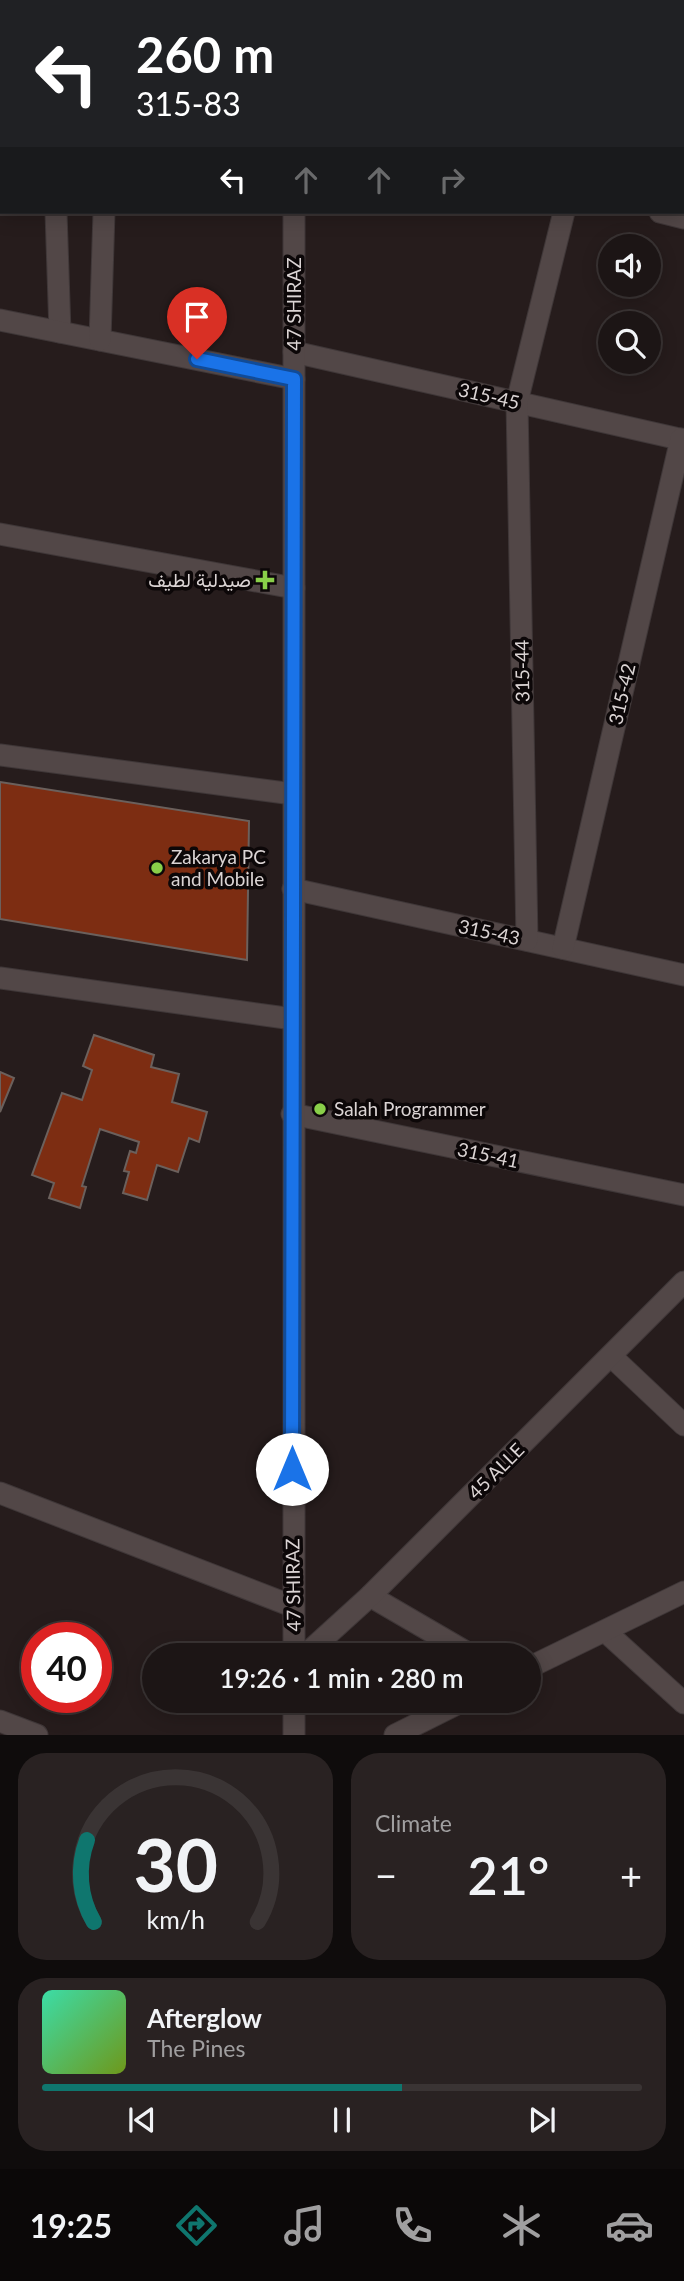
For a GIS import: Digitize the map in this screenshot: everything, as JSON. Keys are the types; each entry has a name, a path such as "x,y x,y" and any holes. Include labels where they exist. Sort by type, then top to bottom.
{"street":[{"path":"56,214 60,332"},
{"path":"100,340 104,214"},
{"name":"47 SHIRAZ","path":"293,1643 294,214"},
{"name":"315-44","path":"527,940 517,402 564,214"},
{"path":"0,320 294,379"},
{"name":"315-45","path":"294,352 682,440"},
{"name":"315-42","path":"563,948 682,440"},
{"path":"0,534 294,588"},
{"path":"0,755 293,794"},
{"name":"315-43","path":"293,889 684,975"},
{"path":"0,978 293,1019"},
{"name":"315-41","path":"292,1115 684,1195"},
{"name":"45 ALLE","path":"318,1643 370,1596 612,1357 684,1282"},
{"path":"612,1357 684,1424"},
{"path":"0,1493 292,1606"},
{"path":"541,1662 684,1592"},
{"path":"370,1596 450,1643"},
{"path":"606,1632 684,1703"},
{"path":"294,1713 294,1735"},
{"path":"395,1735 439,1713"},
{"path":"0,1721 37,1735"}],"building":[{"path":"0,782 249,821 247,960 0,919"},
{"path":"94,1035 154,1055 151,1067 179,1074 172,1102 207,1112 199,1142 189,1138 178,1172 157,1165 147,1200 123,1193 129,1172 124,1171 130,1151 136,1153 139,1142 100,1129 82,1186 86,1187 80,1208 49,1198 54,1183 32,1175 62,1093 82,1100 92,1070 83,1066"},
{"path":"0,1072 14,1078 0,1112"}],"place":[{"name":"صیدلیة لطیف","path":"265,580"},
{"name":"Zakarya PC and Mobile","path":"157,868"},
{"name":"Salah Programmer","path":"320,1109"}],"route":[{"path":"197,359 294,379 292,1469"}]}
